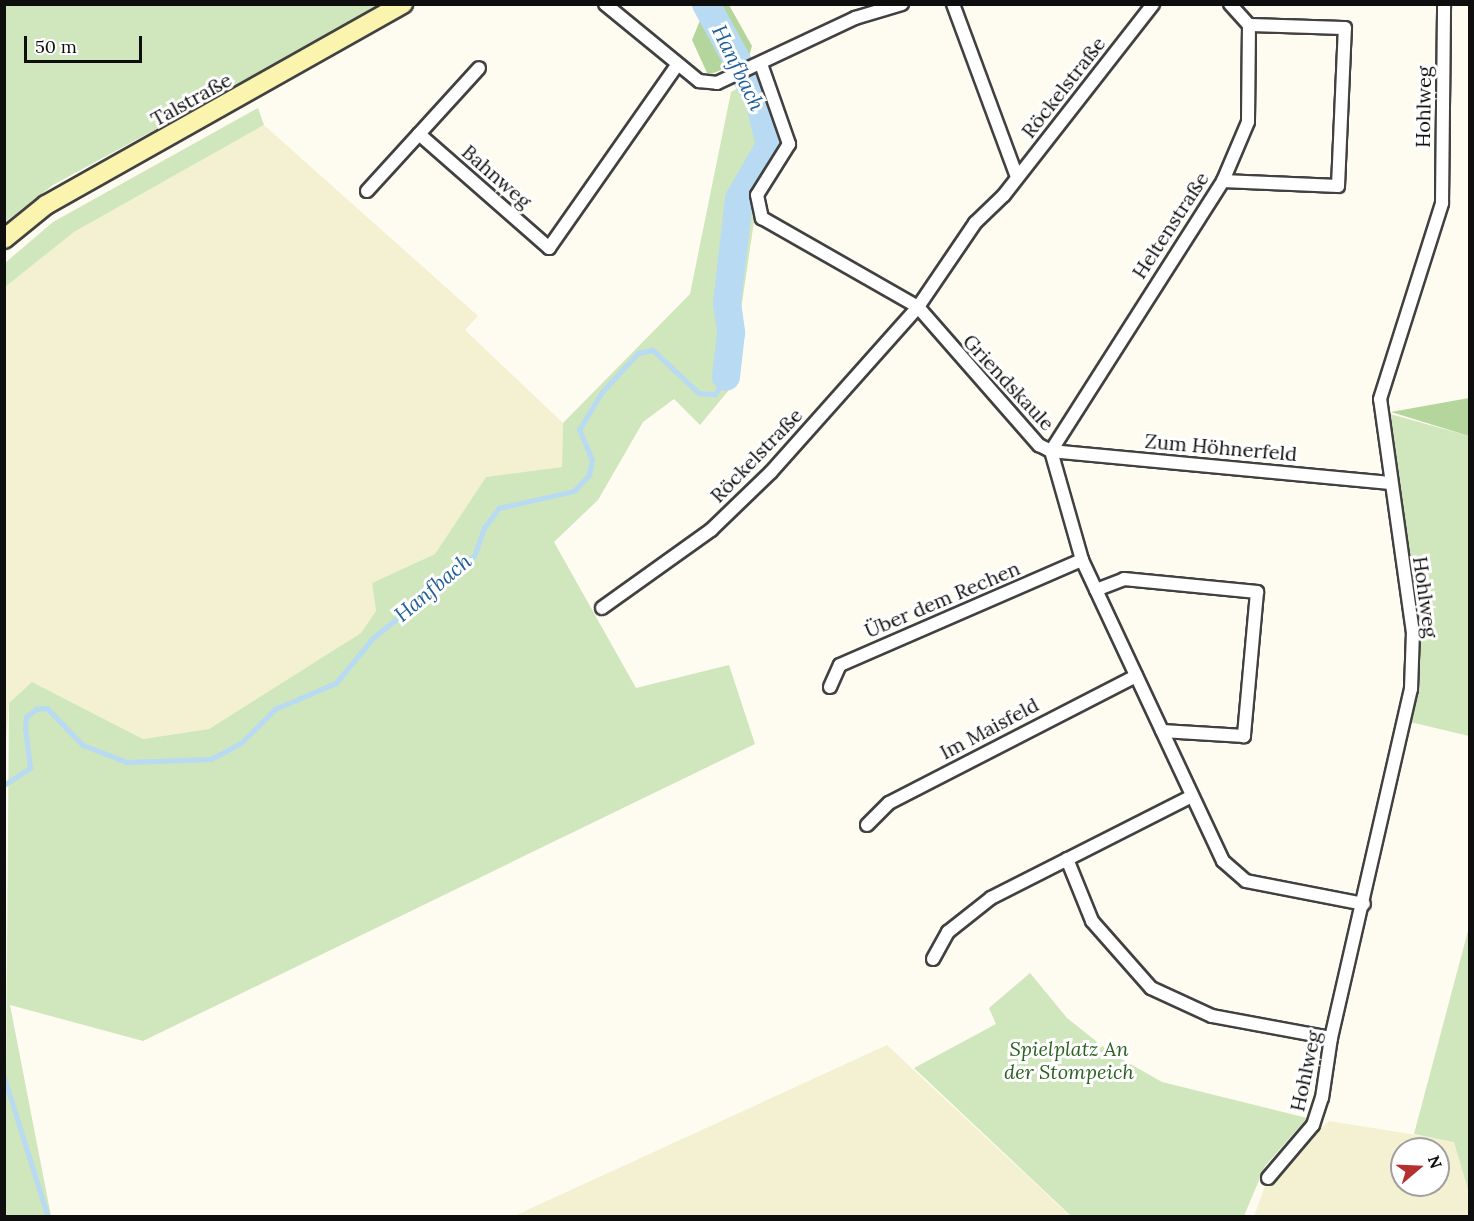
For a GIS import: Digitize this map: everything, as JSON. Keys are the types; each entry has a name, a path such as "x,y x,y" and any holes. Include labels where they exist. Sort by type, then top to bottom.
{"main road":[{"name":"Talstraße","path":"4,239 46,205 403,4"}],"street":[{"path":"605,5 699,81 733,79 855,18 902,4"},
{"path":"953,4 1017,177"},
{"name":"Röckelstraße","path":"602,608 711,530 771,472 918,307 975,222 1017,177 1153,4"},
{"path":"1222,181 1338,186 1345,28 1249,25 1230,4"},
{"name":"Hohlweg","path":"1268,1178 1313,1125 1331,1038 1408,711 1414,661 1389,483 1380,399 1442,203 1444,4"},
{"name":"Heltenstraße","path":"1051,451 1222,181 1248,122 1249,25"},
{"name":"Bahnweg","path":"419,134 549,248 677,65"},
{"path":"756,66 789,144 757,195 762,218 918,307"},
{"path":"367,190 479,68"},
{"name":"Griendskaule","path":"918,307 1039,445 1051,451 1082,560 1192,796 1233,872 1246,881 1364,904"},
{"name":"Zum Höhnerfeld","path":"1051,451 1389,483"},
{"name":"Über dem Rechen","path":"830,687 840,665 1082,560"},
{"path":"1096,590 1124,579 1257,592 1244,736 1162,731"},
{"name":"Im Maisfeld","path":"867,825 889,803 1136,676"},
{"path":"933,959 948,932 991,898 1192,796"},
{"path":"1067,860 1092,921 1151,988 1212,1016 1331,1038"}],"shaded area":[{"path":"264,125 478,316 465,330 563,423 562,467 486,477 435,554 372,583 376,611 361,633 209,729 143,739 32,682 9,703 5,754 5,287 74,232"},
{"path":"887,1045 1070,1216 514,1216"},
{"path":"1329,1121 1429,1137 1390,1137 1390,1197 1450,1197 1450,1140 1454,1141 1469,1193 1469,1216 1254,1216 1268,1178"}],"green space":[{"path":"375,4 377,9 53,185 5,222 5,5"},
{"path":"694,5 729,5 752,46 748,60 708,75 692,40 701,18"},
{"path":"753,80 776,132 759,187 741,310 738,379 700,425 674,399 643,422 598,500 554,542 636,688 729,665 755,744 143,1041 10,1005 51,1216 5,1216 9,703 32,682 143,739 209,729 361,633 376,611 372,583 435,554 486,477 562,467 563,423 690,294 731,92"},
{"path":"258,108 264,125 74,232 5,287 5,263 53,222"},
{"path":"1469,398 1469,436 1391,412"},
{"path":"1383,412 1469,436 1469,736 1410,722 1417,689"},
{"path":"1469,927 1469,1193 1454,1142 1450,1141 1450,1137 1414,1134"},
{"name":"Spielplatz An der Stompeich","path":"1030,973 1067,1018 1111,1053 1162,1082 1307,1118 1265,1166 1244,1216 1071,1216 914,1068 996,1024 989,1008"}],"waterway":[{"name":"Hanfbach","path":"706,4 759,101 770,145 739,199 727,303 731,333 726,377"},
{"name":"Hanfbach","path":"4,785 30,768 25,730 26,717 36,709 47,708 83,745 127,762 211,759 241,743 275,709 336,683 373,638 474,556 484,528 499,508 574,491 589,475 592,460 579,430 602,392 638,353 653,350 699,393 715,394 726,377"},
{"path":"4,1076 48,1216"}]}
